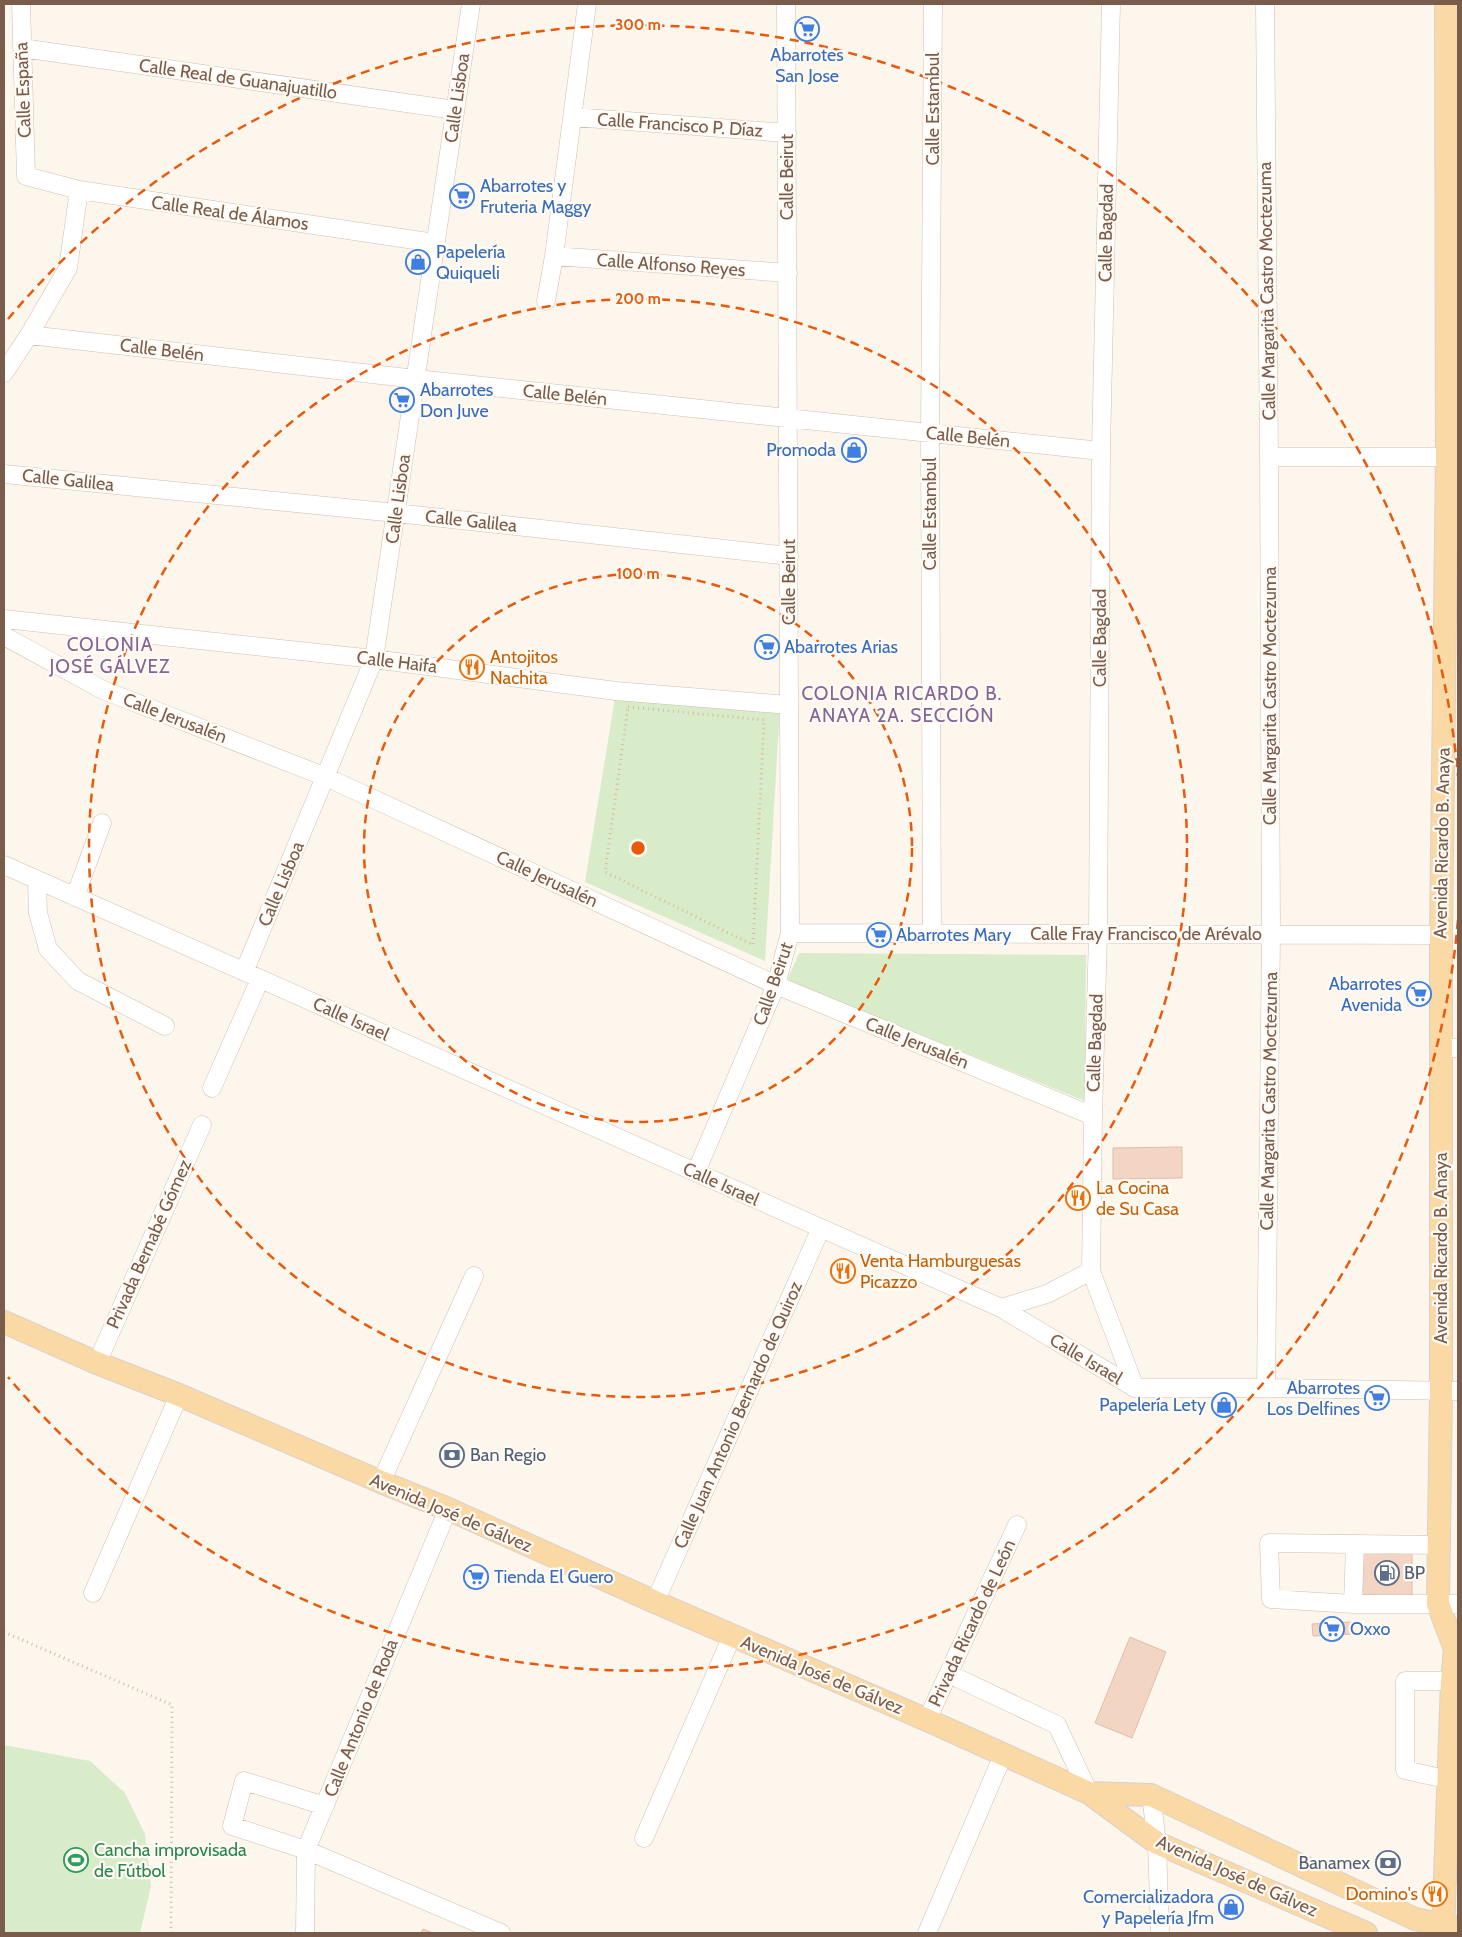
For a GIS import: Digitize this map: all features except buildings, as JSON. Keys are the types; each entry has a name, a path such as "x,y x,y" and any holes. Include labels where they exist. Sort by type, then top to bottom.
{"main road":[{"name":"Avenida Ricardo B. Anaya","path":"1446,4 1453,188 1452,363 1446,457 1441,935 1450,1048 1450,1391 1438,1545 1457,1645 1452,1681 1448,1929"},
{"name":"Avenida José de Gálvez","path":"4,1322 97,1363 448,1509 1003,1754 1089,1794 1157,1843 1366,1933"},
{"name":"Avenida José de Gálvez","path":"1089,1794 1151,1795 1414,1919 1448,1929"}],"street":[{"name":"Calle España","path":"21,4 26,176"},
{"name":"Calle Lisboa","path":"212,1088 326,777 374,659 470,4"},
{"path":"546,301 554,256 587,4"},
{"name":"Calle Beirut","path":"696,1172 776,986 790,933 786,4"},
{"name":"Calle Estambul","path":"932,934 930,433 933,4"},
{"name":"Calle Bagdad","path":"1111,4 1101,451 1098,934 1091,1271 1135,1388"},
{"name":"Calle Margarita Castro Moctezuma","path":"1265,4 1271,934 1266,1388"},
{"name":"Calle Real de Guanajuatillo","path":"22,48 455,110"},
{"name":"Calle Francisco P. Díaz","path":"573,117 787,133"},
{"name":"Calle Real de Álamos","path":"26,176 79,190 435,243"},
{"path":"4,373 68,268 79,190"},
{"name":"Calle Alfonso Reyes","path":"554,256 788,273"},
{"name":"Calle Belén","path":"29,334 416,379 1101,451"},
{"path":"1269,457 1446,457"},
{"name":"Calle Galilea","path":"4,474 396,513 789,556"},
{"name":"Calle Haifa","path":"4,618 374,659 616,691 790,706"},
{"name":"Calle Jerusalén","path":"4,636 103,690 326,777 776,986 1093,1116"},
{"path":"75,897 102,823"},
{"name":"Calle Israel","path":"4,865 1001,1308 1135,1388 1450,1391"},
{"path":"37,880 38,913 48,949 78,981 165,1026"},
{"name":"Calle Fray Francisco de Arévalo","path":"790,933 1441,935"},
{"name":"Privada Bernabé Gómez","path":"97,1363 202,1125"},
{"name":"Calle Juan Antonio Bernardo de Quiroz","path":"655,1602 820,1228"},
{"path":"1001,1308 1047,1294 1091,1271"},
{"path":"381,1482 474,1276"},
{"path":"93,1593 179,1396"},
{"name":"Calle Antonio de Roda","path":"305,1933 306,1850 448,1509"},
{"name":"Privada Ricardo de León","path":"927,1720 1016,1525"},
{"path":"1438,1545 1270,1543 1272,1599 1353,1604 1448,1604"},
{"path":"1353,1604 1355,1544"},
{"path":"644,1838 732,1636"},
{"path":"949,1674 1057,1725 1089,1794"},
{"path":"1450,1780 1405,1770 1404,1681 1452,1681"},
{"path":"927,1933 1003,1754"},
{"path":"325,1806 244,1781 232,1826 306,1850 501,1933"},
{"path":"1151,1795 1157,1843 1160,1933"}],"path":[{"path":"628,707 764,720 763,750 753,945 605,872 628,707"},
{"path":"4,1632 172,1704 170,1933"}],"green space":[{"path":"616,692 780,707 765,961 585,882"},
{"path":"799,953 1086,955 1085,1101 787,981"},
{"name":"Cancha improvisada de Fútbol","path":"4,1745 90,1761 125,1793 145,1834 151,1886 140,1933 4,1933"}],"place":[{"name":"Abarrotes San Jose","path":"807,29"},
{"name":"Abarrotes y Fruteria Maggy","path":"462,196"},
{"name":"Papelería Quiqueli","path":"418,262"},
{"name":"Abarrotes Don Juve","path":"402,400"},
{"name":"Promoda","path":"854,450"},
{"name":"Abarrotes Arias","path":"767,647"},
{"name":"Antojitos Nachita","path":"472,667"},
{"name":"Abarrotes Mary","path":"879,935"},
{"name":"Abarrotes Avenida","path":"1419,994"},
{"name":"La Cocina de Su Casa","path":"1078,1198"},
{"name":"Venta Hamburguesas Picazzo","path":"843,1271"},
{"name":"Abarrotes Los Delfines","path":"1377,1398"},
{"name":"Papelería Lety","path":"1224,1405"},
{"name":"Ban Regio","path":"452,1455"},
{"name":"BP","path":"1387,1573"},
{"name":"Tienda El Guero","path":"476,1577"},
{"name":"Oxxo","path":"1332,1629"},
{"name":"Cancha improvisada de Fútbol","path":"76,1860"},
{"name":"Banamex","path":"1388,1863"},
{"name":"Domino's","path":"1435,1894"},
{"name":"Comercializadora y Papelería Jfm","path":"1231,1907"}],"district":[{"name":"COLONIA JOSÉ GÁLVEZ","path":"110,655"},
{"name":"COLONIA RICARDO B. ANAYA 2A. SECCIÓN","path":"902,704"}]}
